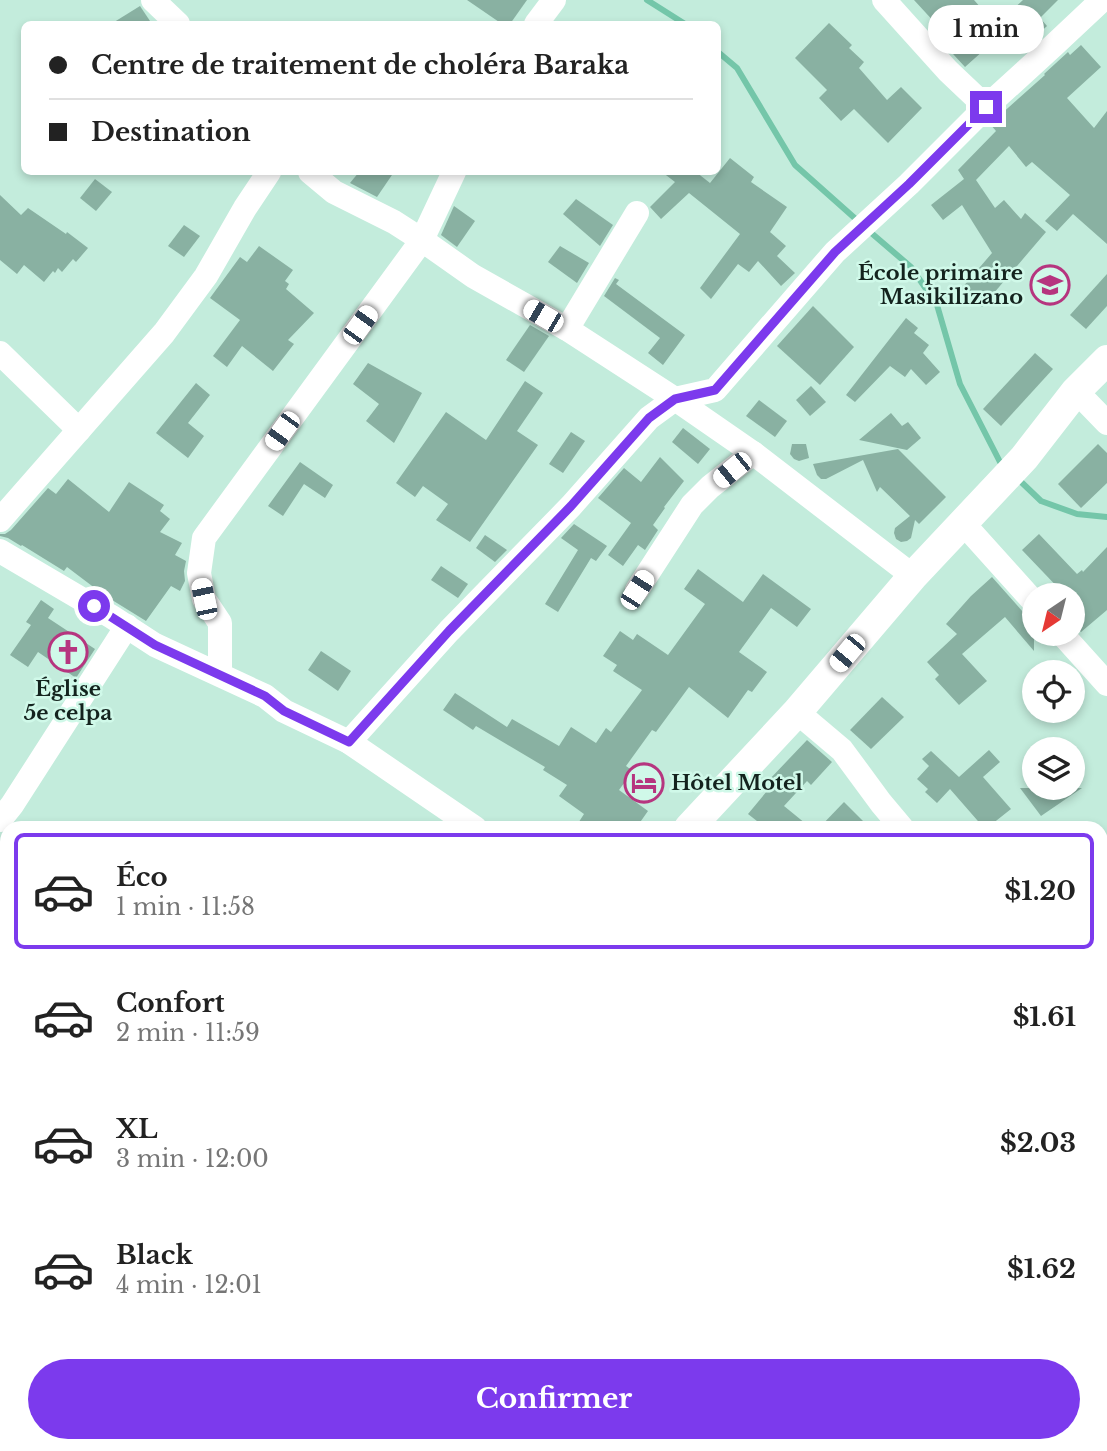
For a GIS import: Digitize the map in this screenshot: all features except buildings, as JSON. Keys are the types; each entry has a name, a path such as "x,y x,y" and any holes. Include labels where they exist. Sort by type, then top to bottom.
{"street":[{"path":"153,0 175,21"},
{"path":"538,21 554,0"},
{"path":"884,0 948,71 986,107"},
{"path":"349,742 449,631 571,506 649,418 675,399 715,390 835,252 1102,0"},
{"path":"0,520 147,354 206,276 267,175"},
{"path":"314,175 334,192 394,222 473,276 567,329 675,399 753,453 913,576"},
{"path":"220,674 220,624 204,599 199,573 204,538 422,240 453,175"},
{"path":"567,329 637,213"},
{"path":"0,353 79,430"},
{"path":"696,821 797,712 913,576 1024,458 1076,391 1107,360"},
{"path":"1076,391 1107,423"},
{"path":"637,590 692,505 753,453"},
{"path":"962,522 1022,589"},
{"path":"0,551 155,645 265,696 284,711 349,742 465,821"},
{"path":"4,807 127,626"},
{"path":"1073,646 1107,684"},
{"path":"797,712 842,750 896,821"}],"waterway":[{"path":"647,0 680,21"},
{"path":"721,55 737,68 795,165 858,221"},
{"path":"869,231 911,267 937,305 960,384 1000,462 1006,467"},
{"path":"1016,477 1041,501 1077,514 1107,517"}],"place":[{"name":"École primaire Masikilizano","path":"1050,285"},
{"name":"Église 5e celpa","path":"68,652"},
{"name":"Hôtel Motel","path":"644,783"}],"route":[{"path":"94,606 155,645 265,696 284,711 349,742 449,631 571,506 649,418 675,399 715,390 835,252 909,184 986,107"}]}
